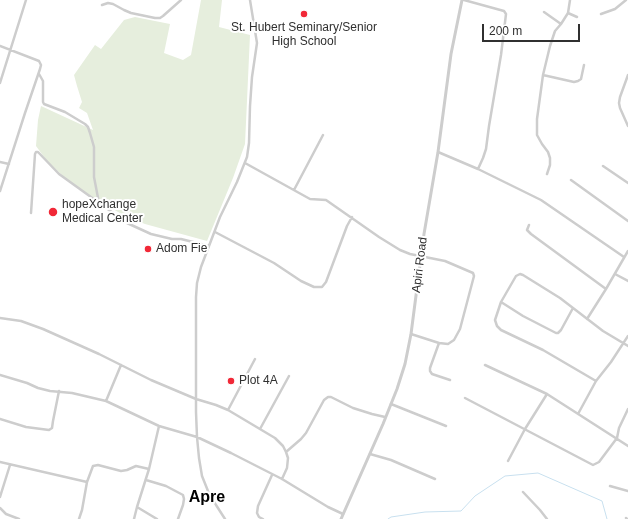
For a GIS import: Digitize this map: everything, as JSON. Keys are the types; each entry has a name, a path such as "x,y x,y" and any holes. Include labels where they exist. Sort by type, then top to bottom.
{"street":[{"path":"0,83 26,0"},
{"path":"102,5 108,3 113,4 131,13 160,18 181,0"},
{"path":"225,519 216,505 202,476 199,458 196,399 197,283 201,267 220,216 237,182 247,157 252,77 257,43 250,0"},
{"path":"463,0 504,11 506,14 502,55 486,149 484,158 478,169"},
{"name":"Apiri Road","path":"341,519 386,417 405,364 411,334 424,234 438,152 451,54 463,0"},
{"path":"547,174 550,165 548,152 537,135 537,119 544,75 553,37 555,31 568,13 570,0"},
{"path":"601,14 615,9 626,0"},
{"path":"544,12 561,24"},
{"path":"568,13 577,17"},
{"path":"0,46 39,61 41,65 24,113 0,191"},
{"path":"544,75 578,82 581,79 584,65"},
{"path":"39,74 43,81 44,104 65,112 88,127 94,147 95,182 99,203"},
{"path":"628,75 619,103 628,126"},
{"path":"294,190 323,135"},
{"path":"30,213 36,152 40,153 49,165 59,174 127,223 162,237 180,239 209,246"},
{"path":"438,152 478,169 541,200 624,258"},
{"path":"0,162 9,164"},
{"path":"245,163 310,199 326,200 400,250 410,254 445,262 473,273 474,276 460,329 454,340 450,343 439,343 411,334"},
{"path":"603,166 628,183"},
{"path":"571,180 628,221"},
{"path":"215,232 274,263 301,281 314,287 322,286 326,282 347,226 352,218"},
{"path":"529,225 527,230 531,234 606,289"},
{"path":"587,319 628,251"},
{"path":"596,381 543,350 501,330 497,326 495,320 501,302 516,276 520,274 524,275 560,298 603,331 628,346"},
{"path":"615,274 628,281"},
{"path":"501,302 523,316 556,333 561,330 572,308"},
{"path":"0,318 21,321 43,329 151,380 196,399 228,410 275,438 283,446 288,458 287,468 282,480"},
{"path":"578,414 596,381 611,362 628,336"},
{"path":"439,343 430,371 432,374 450,380"},
{"path":"228,410 255,359"},
{"path":"106,401 121,365"},
{"path":"485,365 547,394 628,446"},
{"path":"0,375 38,388 87,396 106,401 159,426 197,437 272,474 328,507 343,514"},
{"path":"260,429 289,376"},
{"path":"0,419 26,427 49,430 52,428 54,421 59,391"},
{"path":"508,461 525,429 547,394"},
{"path":"286,452 306,433 324,400 328,397 331,397 353,408 386,417"},
{"path":"465,398 593,465 599,462 617,438 628,409"},
{"path":"391,404 446,426"},
{"path":"134,519 149,469 159,426"},
{"path":"370,454 391,460 435,479"},
{"path":"0,462 87,482"},
{"path":"0,497 10,465"},
{"path":"79,519 87,482 93,466 98,465 121,471 136,466 149,469"},
{"path":"263,519 259,517 257,513 258,506 272,474"},
{"path":"146,480 166,486 183,495 183,505 178,519"},
{"path":"610,486 628,491"},
{"path":"523,492 547,519"},
{"path":"137,507 157,519"},
{"path":"0,508 6,514 19,519"}],"green space":[{"path":"201,0 222,0 219,27 250,35 245,144 233,178 207,241 145,224 127,217 86,194 66,179 47,161 36,146 38,120 41,106 93,130 87,113 79,108 82,102 74,75 95,45 101,49 124,20 135,17 170,24 164,53 183,60 191,55"}],"waterway":[{"path":"388,519 391,517 425,512 461,511 475,496 505,476 538,473 602,501 607,519"}],"place":[{"name":"St. Hubert Seminary/Senior High School","path":"304,14"},
{"name":"hopeXchange Medical Center","path":"53,212"},
{"name":"Adom Fie","path":"148,249"},
{"name":"Plot 4A","path":"231,381"}],"district":[{"name":"Apre","path":"207,498"}]}
